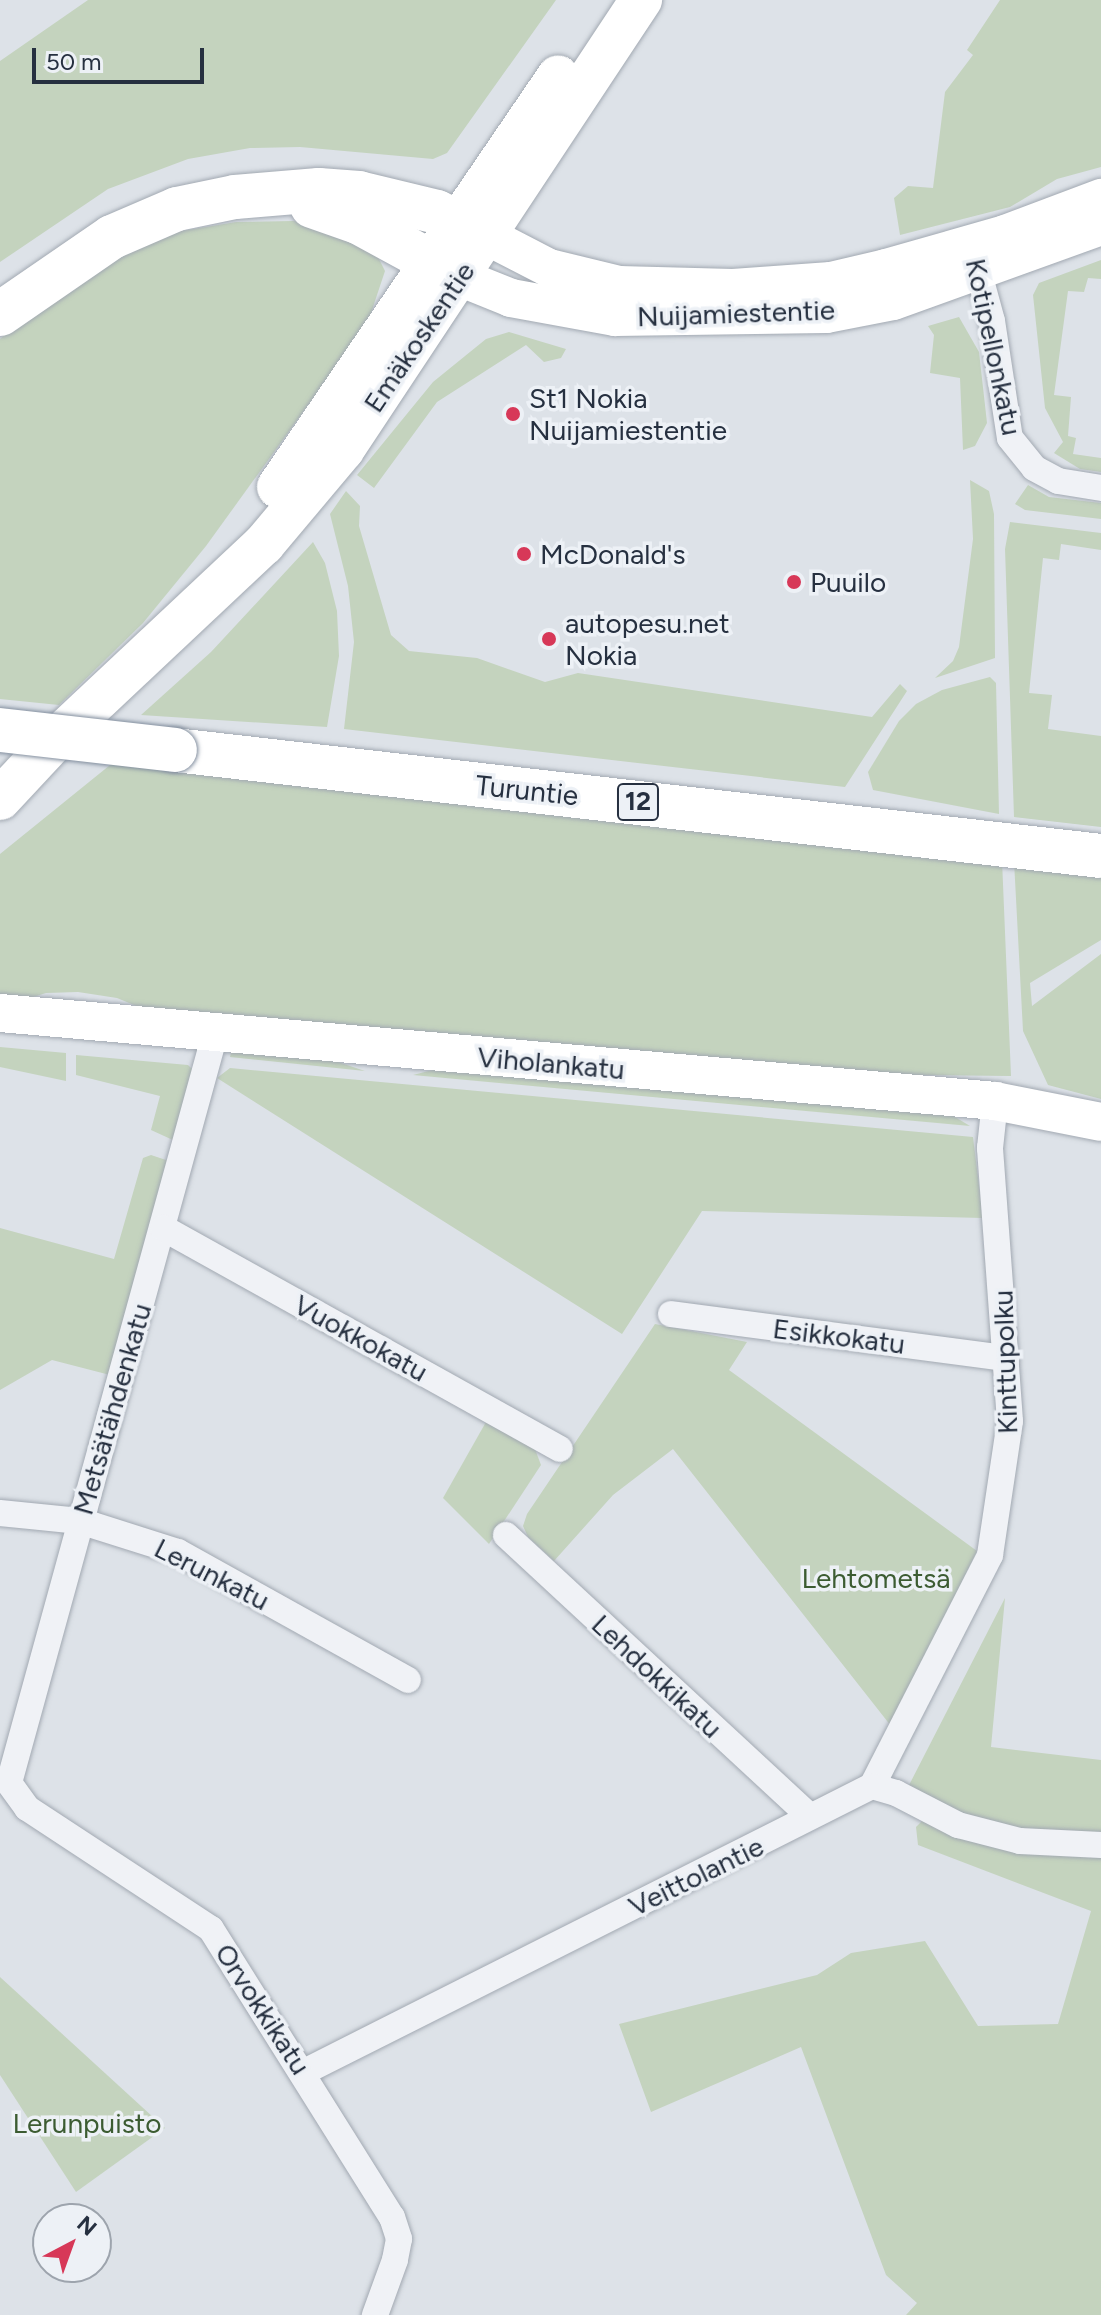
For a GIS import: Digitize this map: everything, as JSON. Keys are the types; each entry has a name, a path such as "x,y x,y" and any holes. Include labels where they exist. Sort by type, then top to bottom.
{"highway":[{"path":"0,314 63,267 144,221 235,197 359,193 473,229"},
{"path":"275,195 358,222 446,271"},
{"name":"Turuntie","path":"0,730 1101,856"}],"main road":[{"name":"Emäkoskentie","path":"0,799 54,741 159,644 316,436 446,271 610,0"},
{"name":"Emäkoskentie","path":"473,229 641,0"},
{"name":"Nuijamiestentie","path":"446,271 511,298 615,317 826,314 893,301 1101,198"},
{"name":"Nuijamiestentie","path":"473,229 527,259 576,275 672,289 831,281 975,258 1101,226"},
{"name":"Emäkoskentie","path":"0,773 54,741"},
{"name":"Viholankatu","path":"0,1013 995,1101 1101,1122"}],"street":[{"name":"Kotipellonkatu","path":"975,258 1010,438 1034,468 1058,481 1101,488"},
{"name":"Metsätähdenkatu","path":"9,1783 215,1034"},
{"name":"Kinttupolku","path":"872,1786 990,1555 1009,1442 1006,1358 990,1148 995,1101"},
{"name":"Vuokkokatu","path":"163,1228 560,1449"},
{"name":"Esikkokatu","path":"671,1314 1006,1358"},
{"name":"Lerunkatu","path":"0,1513 80,1521 178,1552 408,1680"},
{"name":"Lehdokkikatu","path":"506,1535 809,1816"},
{"name":"Orvokkikatu","path":"9,1783 27,1808 211,1929 304,2072 392,2217 399,2239 375,2315"},
{"name":"Veittolantie","path":"304,2072 872,1786"},
{"path":"872,1786 896,1793 958,1825 1020,1841 1101,1845"}],"green space":[{"path":"88,0 556,0 447,153 433,159 300,147 250,148 188,159 108,189 0,262 0,61"},
{"path":"1000,0 1101,0 1101,167 1057,179 1010,207 900,235 894,198 908,186 933,188 945,92 973,55 967,50"},
{"path":"293,221 328,226 374,249 385,271 368,322 206,546 143,623 59,705 0,699 0,339 46,299 139,246 181,231 236,222"},
{"path":"1101,260 1101,279 1088,278 1084,292 1068,291 1054,395 1071,397 1068,436 1076,438 1073,454 1101,458 1101,472 1080,469 1054,453 1063,442 1045,408 1033,295 1039,283"},
{"path":"959,317 979,352 987,423 975,446 963,450 960,378 930,373 934,335 928,326"},
{"path":"509,332 566,349 561,358 544,362 526,345 437,402 374,488 357,475 433,382 486,339"},
{"path":"970,480 989,491 994,514 995,658 935,678 953,661 959,647 973,539"},
{"path":"1028,485 1049,497 1101,503 1101,519 1025,510 1015,504"},
{"path":"346,491 360,506 359,526 391,635 409,651 477,658 545,682 578,673 872,717 900,684 907,691 845,787 344,729 354,642 348,586 330,514"},
{"path":"1010,522 1101,533 1101,550 1061,544 1059,560 1043,558 1029,693 1052,695 1048,729 1101,736 1101,827 1014,817 1005,549"},
{"path":"313,542 325,563 337,611 339,656 327,727 141,715 211,652"},
{"path":"990,677 996,683 999,814 873,790 868,772 899,721 916,704 942,690"},
{"path":"115,761 1002,860 1011,1076 828,1074 163,1017 117,998 78,992 46,993 14,1003 0,1000 0,854"},
{"path":"1014,861 1101,871 1101,940 1030,983 1032,1006 1101,954 1101,1099 1048,1085 1023,1031"},
{"path":"0,1047 66,1053 66,1081 0,1067"},
{"path":"232,1048 323,1057 365,1071 230,1057"},
{"path":"76,1055 188,1065 194,1071 175,1141 151,1130 160,1096 76,1075"},
{"path":"444,1067 950,1114 970,1126 413,1075"},
{"path":"230,1068 973,1137 983,1218 702,1211 622,1334 217,1078"},
{"path":"151,1155 169,1161 110,1375 52,1360 0,1390 0,1228 114,1259 143,1158"},
{"name":"Lehtometsä","path":"655,1324 747,1342 729,1370 977,1551 891,1726 673,1449 613,1495 554,1561 528,1537 523,1526 527,1514"},
{"path":"486,1422 535,1449 541,1465 489,1544 443,1498"},
{"path":"1005,1598 991,1747 1101,1760 1101,1838 1061,1839 960,1819 906,1791"},
{"path":"922,1821 1101,1852 1101,2315 906,2315 917,2303 886,2275 801,2047 651,2112 619,2024 817,1975 851,1953 925,1941 978,2026 1058,2024 1091,1911 918,1845 916,1827"},
{"name":"Lerunpuisto","path":"0,1977 165,2128 76,2192 0,2075"}],"place":[{"name":"St1 Nokia Nuijamiestentie","path":"513,414"},
{"name":"McDonald's","path":"524,554"},
{"name":"Puuilo","path":"794,582"},
{"name":"autopesu.net Nokia","path":"549,639"}]}
